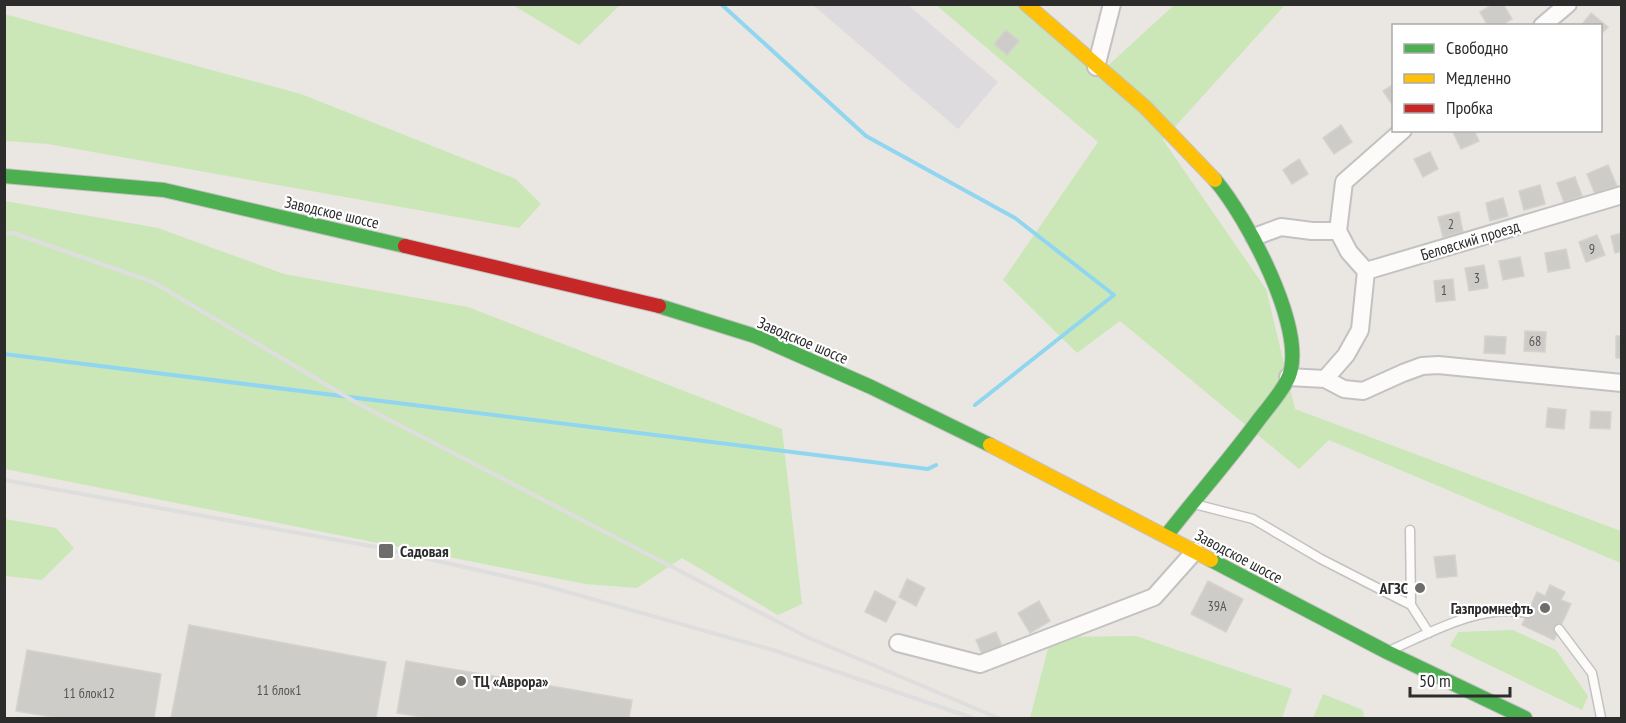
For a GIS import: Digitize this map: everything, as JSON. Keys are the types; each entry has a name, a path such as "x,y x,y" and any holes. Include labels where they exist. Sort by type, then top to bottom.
{"main road":[{"path":"1026,4 1096,67 1135,95 1199,159 1262,249 1281,297 1291,351 1288,377 1244,441 1190,503 1167,536"},
{"name":"Заводское шоссе","path":"4,176 164,190 645,301 755,336 871,387 1019,459 1387,652 1525,718"}],"street":[{"path":"1096,67 1112,4"},
{"path":"1544,24 1568,4"},
{"path":"1325,379 1346,355 1360,330 1366,271 1349,252 1338,231 1344,182 1401,132"},
{"name":"Беловский проезд","path":"1366,271 1622,195"},
{"path":"1254,237 1281,227 1312,231 1338,231"},
{"path":"1288,377 1325,379 1344,388 1362,391 1403,373 1438,365 1622,383"},
{"path":"898,643 980,664 1154,597 1195,551"}],"lane":[{"path":"1190,503 1253,519 1321,559 1411,606 1429,633"},
{"path":"1410,530 1411,606"},
{"path":"1387,652 1469,618 1510,609 1527,613"},
{"path":"1559,629 1592,673 1601,718"}],"shaded area":[{"path":"813,5 908,5 998,82 958,129"}],"green space":[{"path":"513,5 620,5 579,45"},
{"path":"936,5 1023,5 1100,73 1174,5 1285,5 1163,140 1266,289 1295,409 1621,531 1621,563 1329,440 1299,469 1120,321 1077,353 1003,280 1098,142"},
{"path":"4,14 301,94 516,179 541,204 519,228 48,144 5,141"},
{"path":"5,201 158,228 284,274 468,307 782,429 802,604 778,615 682,558 637,588 585,584 5,469"},
{"path":"5,519 56,528 74,548 42,580 5,576"},
{"path":"1513,630 1556,650 1588,696 1582,710 1450,646 1458,632"},
{"path":"1136,636 1292,689 1282,718 1030,718 1051,637"},
{"path":"1323,694 1363,710 1364,718 1313,718"}],"building":[{"path":"1493,4 1503,4 1512,19 1503,24 1487,24 1480,12"},
{"path":"1591,13 1608,27 1602,33 1602,24 1583,24"},
{"path":"1006,30 1019,41 1007,55 994,44"},
{"path":"1392,85 1392,104 1383,91"},
{"path":"1341,125 1352,142 1334,154 1323,138"},
{"path":"1453,132 1475,132 1479,141 1461,149"},
{"path":"1430,152 1438,169 1423,177 1414,159"},
{"path":"1299,159 1308,174 1292,184 1283,170"},
{"path":"1608,165 1617,186 1595,194 1587,174"},
{"path":"1575,177 1582,196 1564,202 1557,183"},
{"path":"1540,185 1545,204 1524,210 1519,191"},
{"path":"1503,198 1508,216 1490,221 1486,203"},
{"path":"1459,212 1463,232 1443,237 1438,217"},
{"path":"1622,233 1622,251 1615,253 1611,236"},
{"path":"1597,235 1605,255 1586,262 1579,242"},
{"path":"1566,249 1570,268 1548,272 1545,253"},
{"path":"1520,257 1524,276 1503,280 1499,261"},
{"path":"1484,265 1488,288 1469,291 1465,268"},
{"path":"1453,279 1455,300 1436,302 1434,281"},
{"path":"1525,331 1546,332 1545,352 1524,351"},
{"path":"1485,336 1506,337 1505,354 1484,353"},
{"path":"1616,336 1622,336 1622,358 1616,358"},
{"path":"1548,408 1566,410 1564,429 1546,427"},
{"path":"1591,411 1611,412 1610,429 1590,428"},
{"path":"1455,555 1457,576 1437,578 1434,557"},
{"path":"907,579 925,588 916,606 899,597"},
{"path":"1208,581 1243,599 1226,632 1191,614"},
{"path":"1550,585 1565,592 1561,600 1571,604 1554,640 1522,625 1537,592 1545,596"},
{"path":"875,591 896,602 886,622 865,612"},
{"path":"1039,601 1050,621 1030,633 1018,613"},
{"path":"189,625 386,662 376,718 171,718"},
{"path":"996,632 1004,651 984,659 976,640"},
{"path":"27,650 161,674 154,718 58,718 16,711"},
{"name":"ТЦ «Аврора»","path":"406,661 632,700 629,718 427,718 397,713"}],"waterway":[{"path":"721,4 866,136 1015,218 1114,295 975,405"},
{"path":"4,354 928,469 936,465"}],"railway":[{"path":"4,233 13,233 153,282 357,403 807,637 998,718"},
{"path":"4,480 376,547 539,584 773,650 973,718"}],"traffic: fast":[{"path":"4,176 164,190 405,246"},
{"path":"1166,536 1280,392 1289,376 1292,356 1282,303 1270,274 1242,219 1215,180"},
{"path":"659,306 755,336 871,387 990,445"},
{"path":"1211,560 1387,652 1525,718"}],"traffic: slow":[{"path":"1026,4 1145,107 1215,180"},
{"path":"990,445 1211,560"}],"traffic: jam":[{"path":"405,246 659,306"}],"place":[{"name":"Садовая","path":"386,551"},
{"name":"АГЗС","path":"1420,588"},
{"name":"Газпромнефть","path":"1545,608"},
{"name":"ТЦ «Аврора»","path":"461,681"}]}
